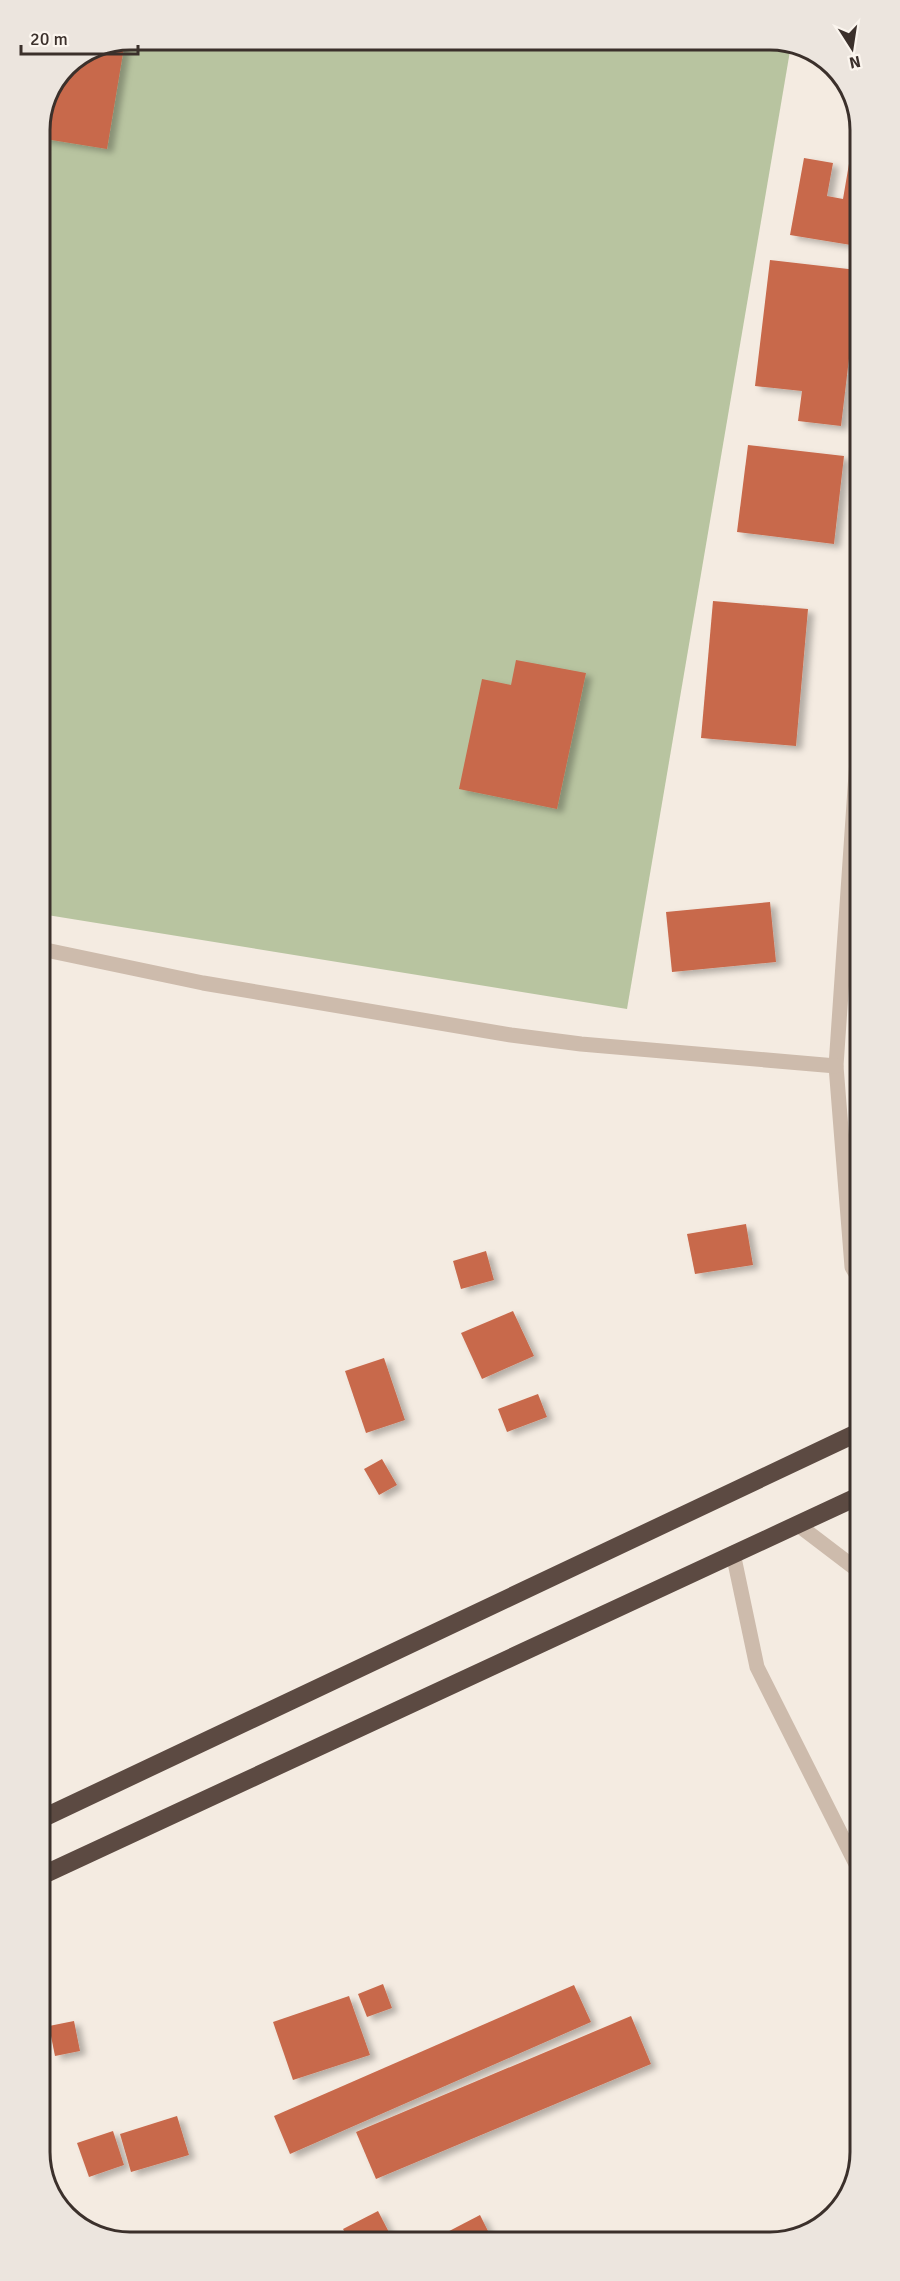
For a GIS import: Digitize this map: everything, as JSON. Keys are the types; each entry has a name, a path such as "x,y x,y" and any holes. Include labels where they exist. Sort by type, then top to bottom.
{"highway":[{"path":"50,1815 850,1436"},
{"path":"50,1872 850,1500"}],"street":[{"path":"850,862 836,1066 850,1242"},
{"path":"50,951 203,983 511,1035 582,1044 836,1066"},
{"path":"797,1524 850,1564"},
{"path":"734,1553 757,1667 850,1852"}],"green space":[{"path":"130,50 776,50 790,52 627,1009 50,915 50,124 52,109 66,81 90,60 114,51"}],"building":[{"path":"123,50 107,149 50,140 52,109 66,81 77,69 99,56"},
{"path":"804,158 833,163 827,196 843,199 850,158 850,245 790,235"},
{"path":"770,260 850,269 850,350 841,426 798,421 802,391 755,386"},
{"path":"748,445 844,456 834,544 737,532"},
{"path":"713,601 808,609 796,746 701,738"},
{"path":"516,660 586,673 557,809 459,789 482,679 511,685"},
{"path":"770,902 776,962 672,972 666,912"},
{"path":"746,1224 753,1265 695,1274 687,1234"},
{"path":"486,1251 494,1280 461,1289 453,1261"},
{"path":"513,1311 534,1356 482,1379 461,1333"},
{"path":"384,1358 405,1420 366,1433 345,1371"},
{"path":"538,1394 547,1417 507,1432 498,1409"},
{"path":"382,1459 397,1485 379,1495 364,1469"},
{"path":"383,1984 392,2008 367,2017 358,1994"},
{"path":"574,1985 591,2022 290,2154 274,2116"},
{"path":"349,1996 370,2055 293,2080 273,2022"},
{"path":"631,2016 651,2064 376,2179 356,2132"},
{"path":"74,2021 80,2051 55,2056 50,2026"},
{"path":"177,2116 189,2155 131,2172 120,2134"},
{"path":"113,2131 124,2165 89,2177 77,2143"},
{"path":"378,2211 389,2231 344,2231 343,2229"},
{"path":"480,2215 488,2232 448,2232"}]}
